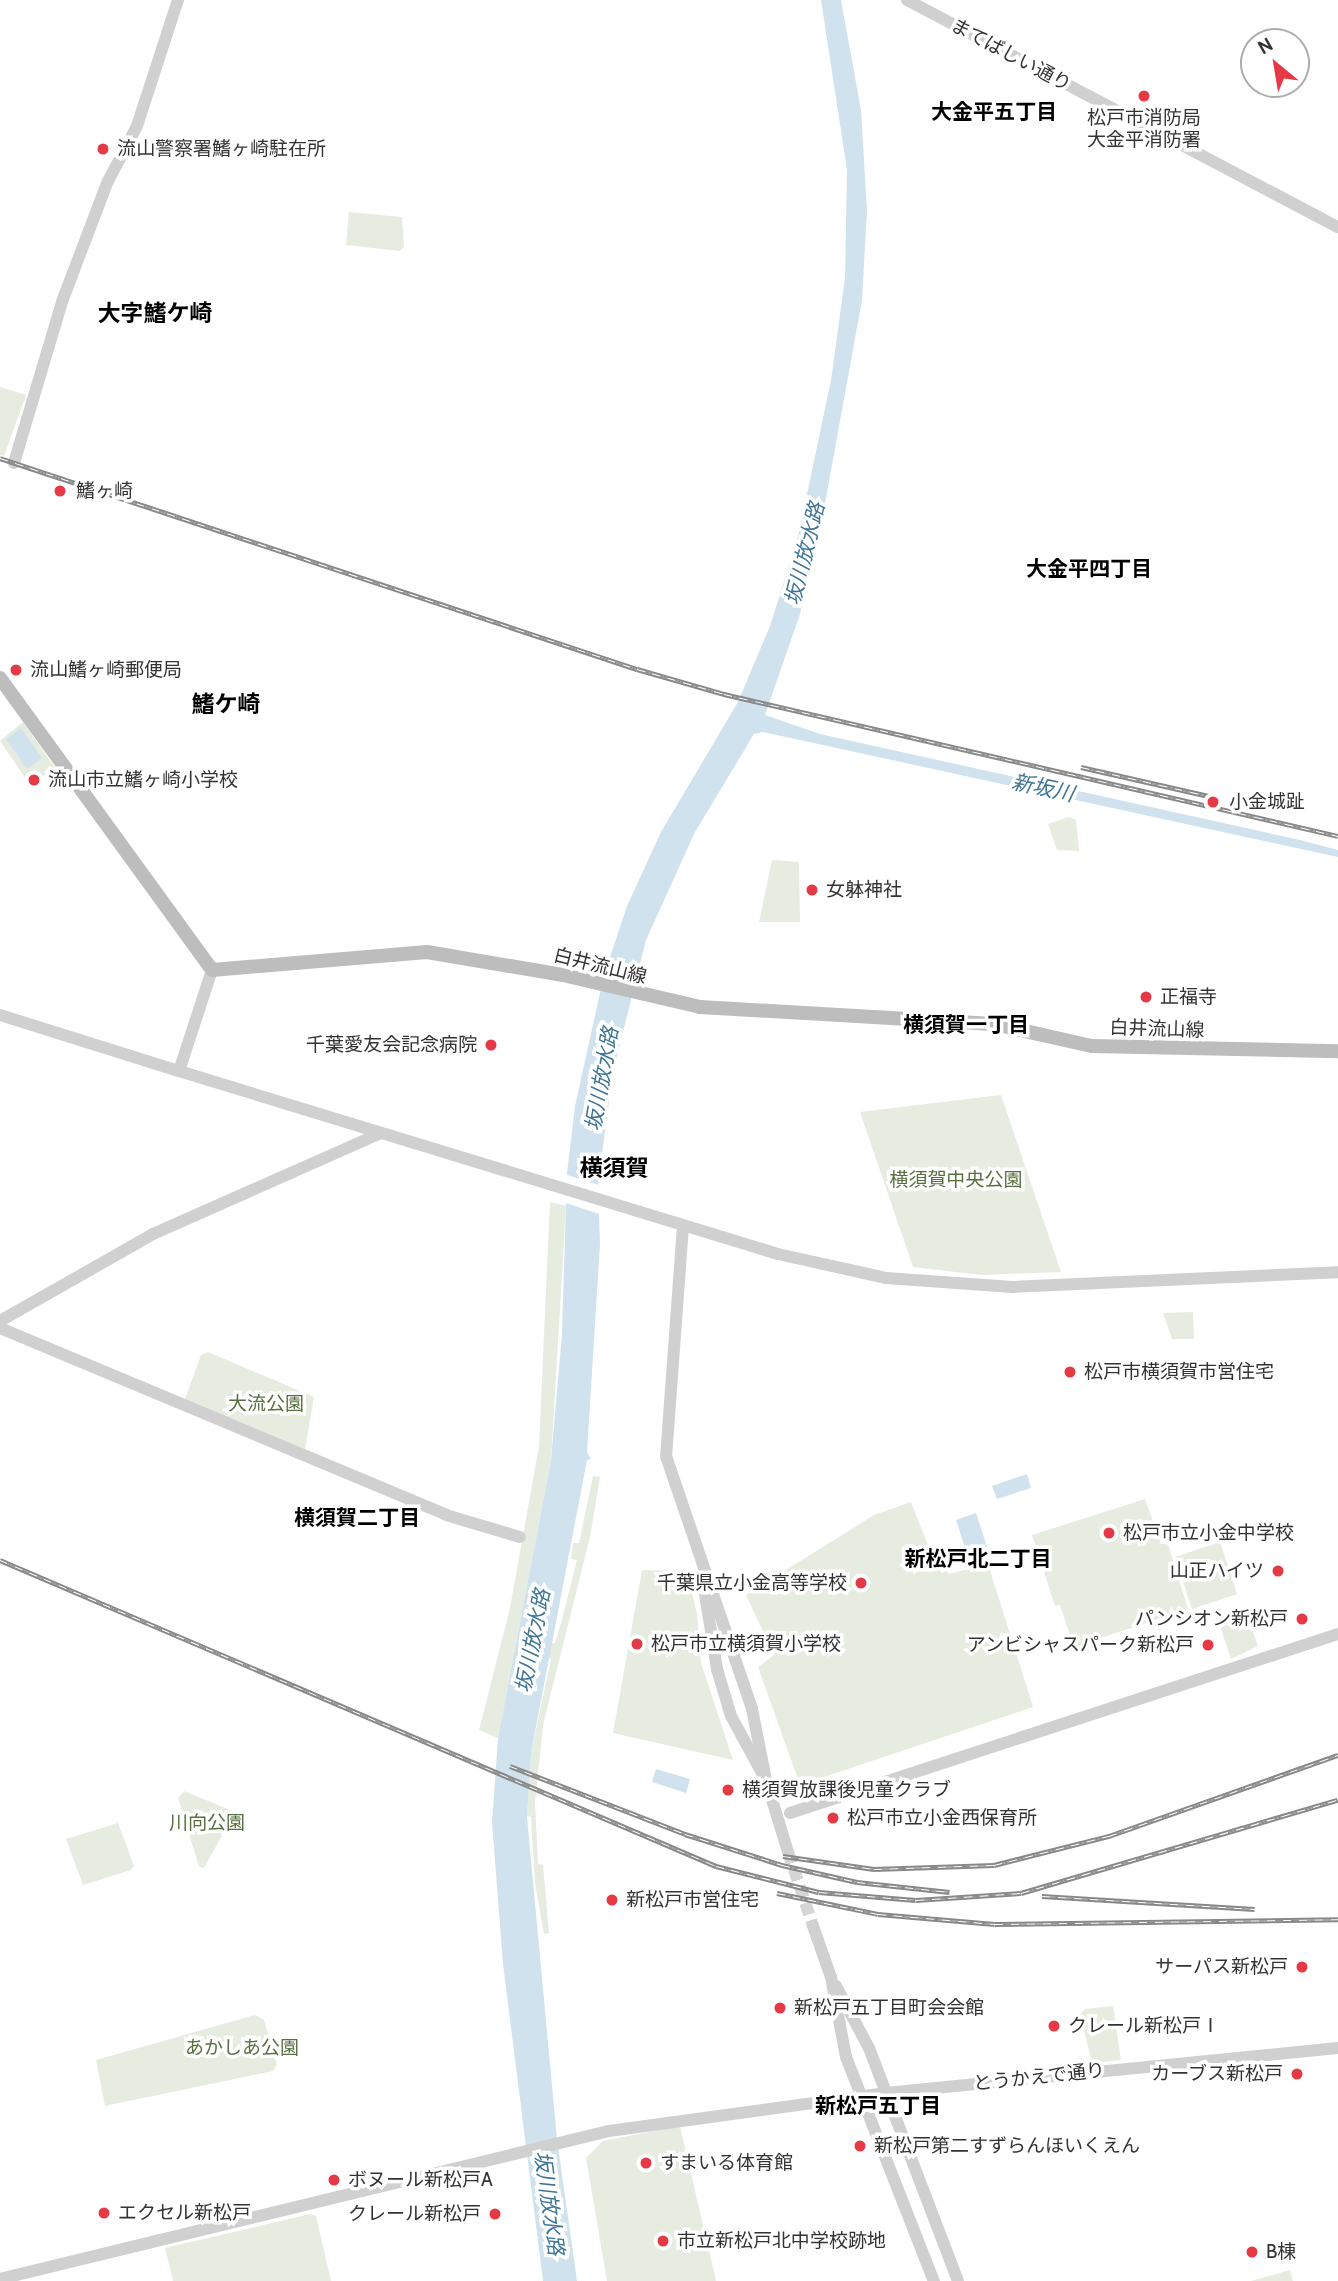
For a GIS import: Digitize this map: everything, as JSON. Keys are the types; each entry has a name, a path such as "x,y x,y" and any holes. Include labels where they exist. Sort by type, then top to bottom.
{"main road":[{"path":"0,678 212,970"},
{"name":"白井流山線","path":"212,970 428,952 587,981 653,998 732,1010 994,1024 1092,1046 1338,1051"}],"street":[{"path":"14,463 63,299 107,183 136,126 178,0"},
{"name":"まてばしい通り","path":"908,0 1338,227"},
{"path":"180,1071 212,970"},
{"path":"0,1015 683,1226 849,1272 971,1287 1338,1272"},
{"path":"0,1321 153,1234 382,1133"},
{"path":"683,1226 664,1448 698,1556 752,1709 766,1780 788,1852"},
{"path":"0,1328 446,1515 520,1537"},
{"path":"698,1556 717,1668 731,1716 766,1780"},
{"path":"790,1813 1338,1634"},
{"path":"813,1926 831,1977 870,2048 958,2281"},
{"path":"831,1977 843,2046 860,2096 934,2281"},
{"name":"とうかえで通り","path":"0,2279 576,2141 728,2112 886,2093 1338,2048"}],"green space":[{"path":"349,212 402,217 404,247 400,251 346,245"},
{"path":"0,387 26,395 4,456 0,455"},
{"path":"23,722 55,768 30,785 0,741"},
{"path":"1069,817 1076,820 1079,851 1057,850 1048,824"},
{"path":"772,860 799,862 800,922 759,922"},
{"name":"横須賀中央公園","path":"1001,1095 1061,1272 981,1275 913,1267 860,1112"},
{"path":"550,1202 566,1206 551,1460 498,1738 479,1730 510,1608 539,1446"},
{"path":"1193,1312 1194,1339 1172,1339 1163,1313"},
{"name":"大流公園","path":"208,1352 314,1397 305,1449 185,1399 201,1355"},
{"path":"593,1476 600,1477 590,1537 543,1725 535,1803 538,1864 543,1865 549,1933 544,1934 535,1883 531,1817 527,1816 531,1753 551,1659 547,1658 550,1643 555,1643 561,1623 577,1560 571,1559 573,1543 579,1543"},
{"path":"1145,1499 1161,1544 1168,1544 1188,1609 1074,1647 1060,1605 1055,1606 1032,1535"},
{"path":"911,1502 929,1548 949,1574 988,1564 1033,1707 800,1785 758,1667 774,1655 746,1595 874,1515"},
{"path":"1220,1542 1237,1594 1192,1609 1175,1557"},
{"path":"642,1570 687,1571 697,1614 701,1663 733,1760 613,1733"},
{"path":"1245,1608 1258,1646 1231,1659 1217,1617"},
{"name":"川向公園","path":"184,1791 235,1812 204,1868 199,1866 178,1798"},
{"path":"118,1823 134,1866 131,1870 83,1885 66,1839"},
{"path":"1113,2006 1121,2060 1092,2063 1080,2014 1085,2009"},
{"name":"あかしあ公園","path":"255,2015 264,2020 277,2064 273,2071 105,2106 96,2060"},
{"path":"680,2126 716,2281 607,2281 586,2158 603,2141"},
{"path":"310,2214 316,2216 331,2281 173,2281 165,2248"},
{"path":"1290,2270 1293,2281 1251,2281"}],"water":[{"path":"821,0 841,0 861,110 867,211 862,300 820,531 800,614 765,715 820,734 1300,840 1338,850 1338,857 763,732 754,734 695,832 646,940 613,1072 598,1184 600,1244 587,1452 591,1459 587,1460 531,1753 527,1817 557,2139 577,2281 543,2281 503,1964 492,1822 498,1738 551,1460 562,1334 567,1173 575,1106 604,975 627,906 661,832 738,702 770,626 798,537 831,380 845,278 847,170"},
{"path":"21,728 42,758 27,769 6,739"},
{"path":"1027,1474 1031,1488 997,1499 992,1486"},
{"path":"976,1513 987,1547 967,1554 956,1520"},
{"path":"656,1769 690,1779 686,1793 652,1782"}],"pier":[{"path":"564,1174 602,1186 602,1215 563,1202"}],"tunnel":[{"path":"788,1852 813,1926"}],"railway":[{"path":"0,458 637,669 724,694 1338,836"},
{"path":"1081,767 1217,798"},
{"path":"0,1560 716,1866 819,1892 916,1900 1021,1893 1338,1800"},
{"path":"783,1856 874,1869 994,1865 1109,1836 1338,1755"},
{"path":"510,1766 685,1834 782,1865 857,1882 949,1892"},
{"path":"777,1893 878,1914 995,1924 1338,1919"},
{"path":"1042,1896 1255,1909"}],"place":[{"name":"松戸市消防局 大金平消防署","path":"1144,96"},
{"name":"流山警察署鰭ヶ崎駐在所","path":"103,149"},
{"name":"鰭ヶ崎","path":"60,491"},
{"name":"流山鰭ヶ崎郵便局","path":"16,670"},
{"name":"流山市立鰭ヶ崎小学校","path":"34,780"},
{"name":"小金城趾","path":"1213,802"},
{"name":"女躰神社","path":"812,890"},
{"name":"正福寺","path":"1146,997"},
{"name":"千葉愛友会記念病院","path":"491,1045"},
{"name":"松戸市横須賀市営住宅","path":"1070,1372"},
{"name":"松戸市立小金中学校","path":"1109,1533"},
{"name":"山正ハイツ","path":"1278,1571"},
{"name":"千葉県立小金高等学校","path":"861,1583"},
{"name":"パンシオン新松戸","path":"1302,1619"},
{"name":"松戸市立横須賀小学校","path":"637,1644"},
{"name":"アンビシャスパーク新松戸","path":"1208,1645"},
{"name":"横須賀放課後児童クラブ","path":"728,1790"},
{"name":"松戸市立小金西保育所","path":"833,1818"},
{"name":"新松戸市営住宅","path":"612,1900"},
{"name":"サーパス新松戸","path":"1302,1967"},
{"name":"新松戸五丁目町会会館","path":"780,2008"},
{"name":"クレール新松戸Ⅰ","path":"1054,2026"},
{"name":"カーブス新松戸","path":"1297,2074"},
{"name":"新松戸第二すずらんほいくえん","path":"860,2146"},
{"name":"すまいる体育館","path":"646,2163"},
{"name":"ボヌール新松戸A","path":"334,2180"},
{"name":"エクセル新松戸","path":"104,2213"},
{"name":"クレール新松戸","path":"495,2214"},
{"name":"市立新松戸北中学校跡地","path":"663,2241"},
{"name":"B棟","path":"1252,2252"}],"district":[{"name":"大金平五丁目","path":"994,112"},
{"name":"大字鰭ケ崎","path":"155,313"},
{"name":"大金平四丁目","path":"1089,569"},
{"name":"鰭ケ崎","path":"226,704"},
{"name":"横須賀一丁目","path":"966,1025"},
{"name":"横須賀","path":"614,1168"},
{"name":"横須賀二丁目","path":"357,1518"},
{"name":"新松戸北二丁目","path":"978,1559"},
{"name":"新松戸五丁目","path":"878,2106"}],"water label":[{"name":"坂川放水路","path":"805,554"},
{"name":"新坂川","path":"1043,788"},
{"name":"坂川放水路","path":"602,1079"},
{"name":"坂川放水路","path":"533,1641"},
{"name":"坂川放水路","path":"549,2203"}]}
